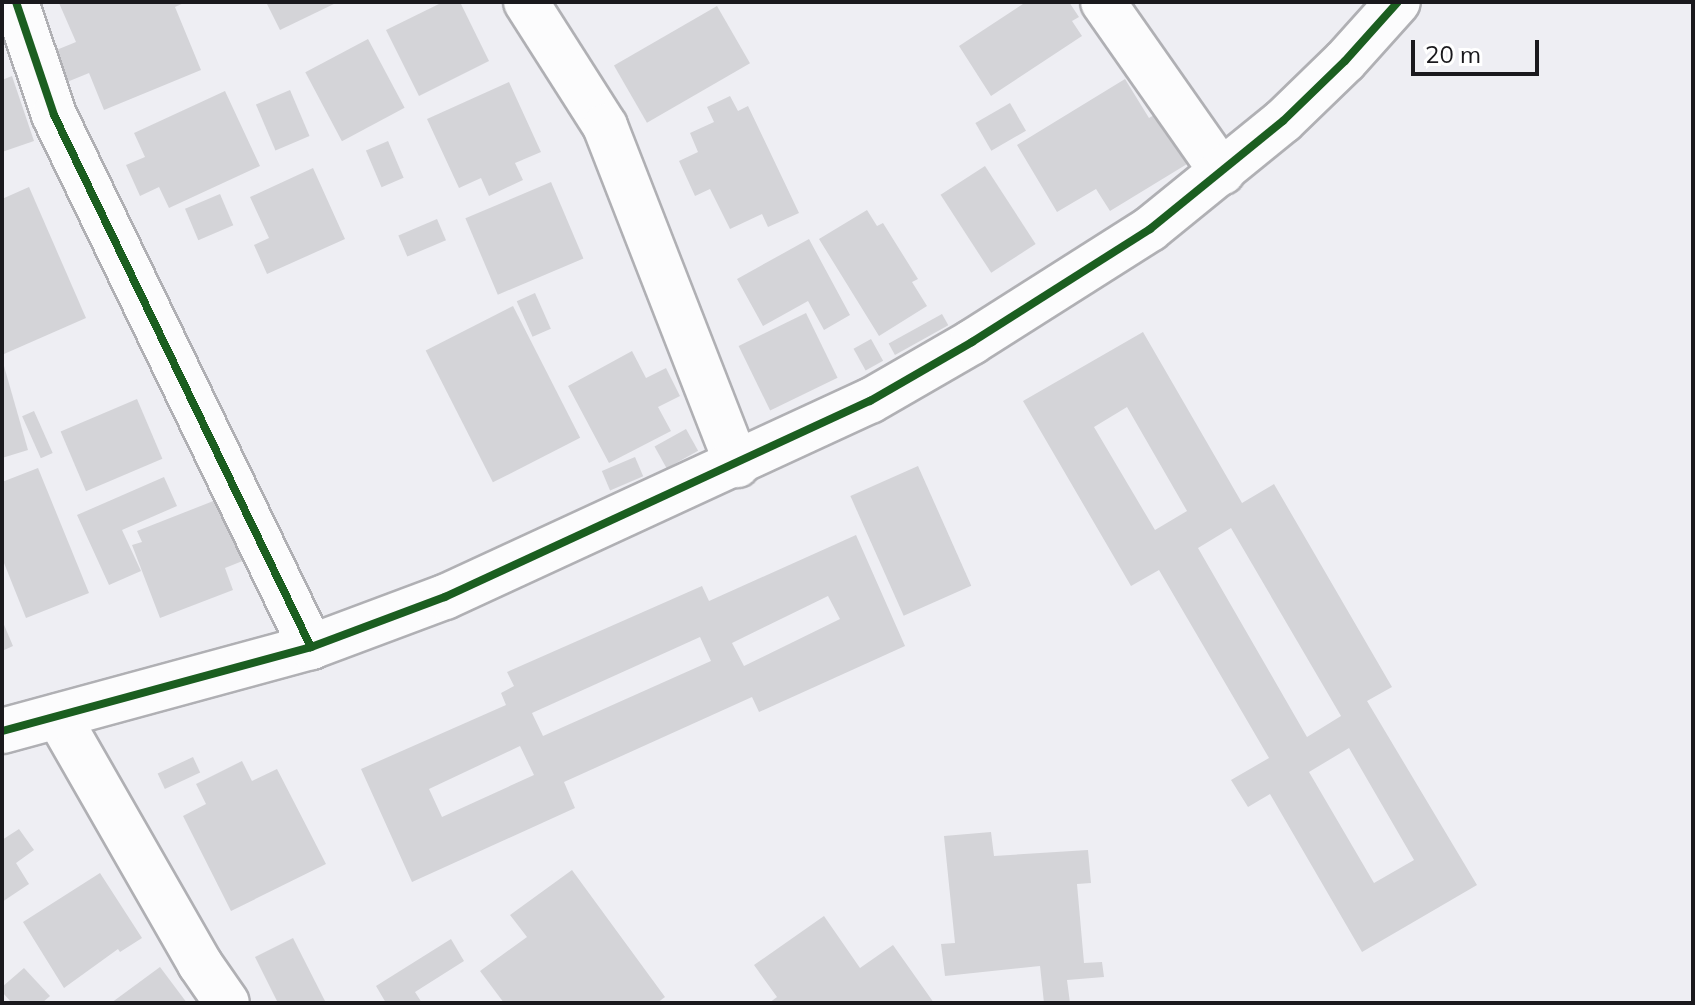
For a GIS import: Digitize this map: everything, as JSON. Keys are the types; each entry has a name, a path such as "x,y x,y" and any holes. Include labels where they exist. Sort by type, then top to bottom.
{"street":[{"path":"16,2 54,115 311,647"},
{"path":"526,2 605,126 737,465"},
{"path":"1103,2 1222,172"},
{"path":"2,731 311,647 445,597 737,465 870,401 972,342 1150,229 1222,172 1345,61 1398,2"},
{"path":"58,716 200,964 227,1003"}],"building":[{"path":"186,2 175,7 201,70 104,110 89,73 67,82 54,51 76,42 59,3"},
{"path":"266,2 338,2 280,30"},
{"path":"443,2 460,2 489,61 419,96 386,30"},
{"path":"1026,2 1069,2 1079,17 1072,21 1082,36 991,96 959,46"},
{"path":"717,6 750,63 647,123 614,66"},
{"path":"368,39 405,108 342,141 305,72"},
{"path":"12,76 34,141 2,152 2,80"},
{"path":"1125,79 1149,118 1161,111 1192,161 1110,211 1096,189 1057,212 1017,145"},
{"path":"509,82 541,152 515,163 523,180 489,196 481,178 459,188 427,119"},
{"path":"290,90 310,136 275,150 256,104"},
{"path":"225,91 260,166 169,208 159,187 140,196 126,165 145,157 134,133"},
{"path":"730,96 738,111 748,106 799,213 768,227 762,214 730,229 710,189 695,196 679,161 698,152 690,133 714,122 707,107"},
{"path":"1010,103 1026,131 991,151 975,123"},
{"path":"388,141 404,178 382,187 366,150"},
{"path":"985,166 1036,244 991,273 941,195"},
{"path":"313,168 345,239 267,274 254,245 269,238 250,197"},
{"path":"551,182 583,258 498,295 465,218"},
{"path":"29,187 86,318 4,354 2,199"},
{"path":"220,194 233,225 198,240 185,209"},
{"path":"867,210 877,226 883,223 918,279 912,282 927,306 879,336 819,239"},
{"path":"437,219 446,240 407,257 398,235"},
{"path":"809,239 850,315 824,330 808,301 763,326 737,279"},
{"path":"535,293 551,329 533,337 517,301"},
{"path":"513,306 580,438 493,482 426,350"},
{"path":"806,313 838,378 770,411 739,346"},
{"path":"942,314 948,325 895,355 889,344"},
{"path":"1143,332 1242,503 1274,484 1392,687 1367,701 1477,885 1362,952 1270,794 1248,807 1231,780 1269,758 1159,570 1131,586 1023,401","holes":["1127,407 1187,511 1155,530 1094,427","1231,528 1341,716 1307,737 1198,548","1349,748 1414,860 1374,883 1309,772"]},
{"path":"871,339 883,361 866,371 854,349"},
{"path":"632,351 646,378 666,368 680,396 658,407 671,431 609,463 568,386"},
{"path":"2,367 28,450 2,458"},
{"path":"137,399 162,459 86,491 61,431"},
{"path":"34,411 53,453 41,458 22,416"},
{"path":"686,429 698,451 667,468 655,446"},
{"path":"635,457 643,476 610,490 602,471"},
{"path":"918,466 971,586 904,616 850,496"},
{"path":"38,468 89,593 26,618 2,558 2,482"},
{"path":"164,477 177,506 122,530 141,571 109,585 77,515"},
{"path":"221,498 245,560 225,568 233,590 160,618 132,545 142,542 137,531"},
{"path":"856,535 905,646 759,712 752,697 564,782 575,808 412,882 361,769 506,705 501,693 514,686 507,672 702,586 709,601","holes":["828,596 840,619 744,666 732,643","700,637 711,661 543,736 532,713","520,746 534,775 442,817 429,789"]},
{"path":"2,620 13,646 2,651"},
{"path":"193,757 200,772 165,789 158,773"},
{"path":"242,761 252,781 277,769 326,864 231,911 183,816 206,804 196,784"},
{"path":"19,829 34,850 16,863 29,884 2,902 2,840"},
{"path":"991,832 994,856 1088,850 1091,883 1077,884 1084,963 1102,962 1104,977 1067,980 1070,1003 1044,1003 1040,966 945,976 941,944 955,943 944,836"},
{"path":"572,870 665,997 657,1003 504,1003 480,971 527,937 510,915"},
{"path":"100,873 142,938 120,952 118,949 64,988 23,922"},
{"path":"824,916 860,968 893,945 934,1003 769,1003 777,997 754,965"},
{"path":"293,938 326,1003 278,1003 255,957"},
{"path":"451,939 464,961 415,992 422,1003 386,1003 376,986"},
{"path":"160,967 187,1003 111,1003"},
{"path":"24,968 50,996 42,1003 12,1003 2,992 2,987"}],"cycle path":[{"path":"16,2 54,115 311,647"},
{"path":"2,731 311,647 445,597 870,401 972,342 1150,229 1283,121 1345,61 1398,2"}]}
